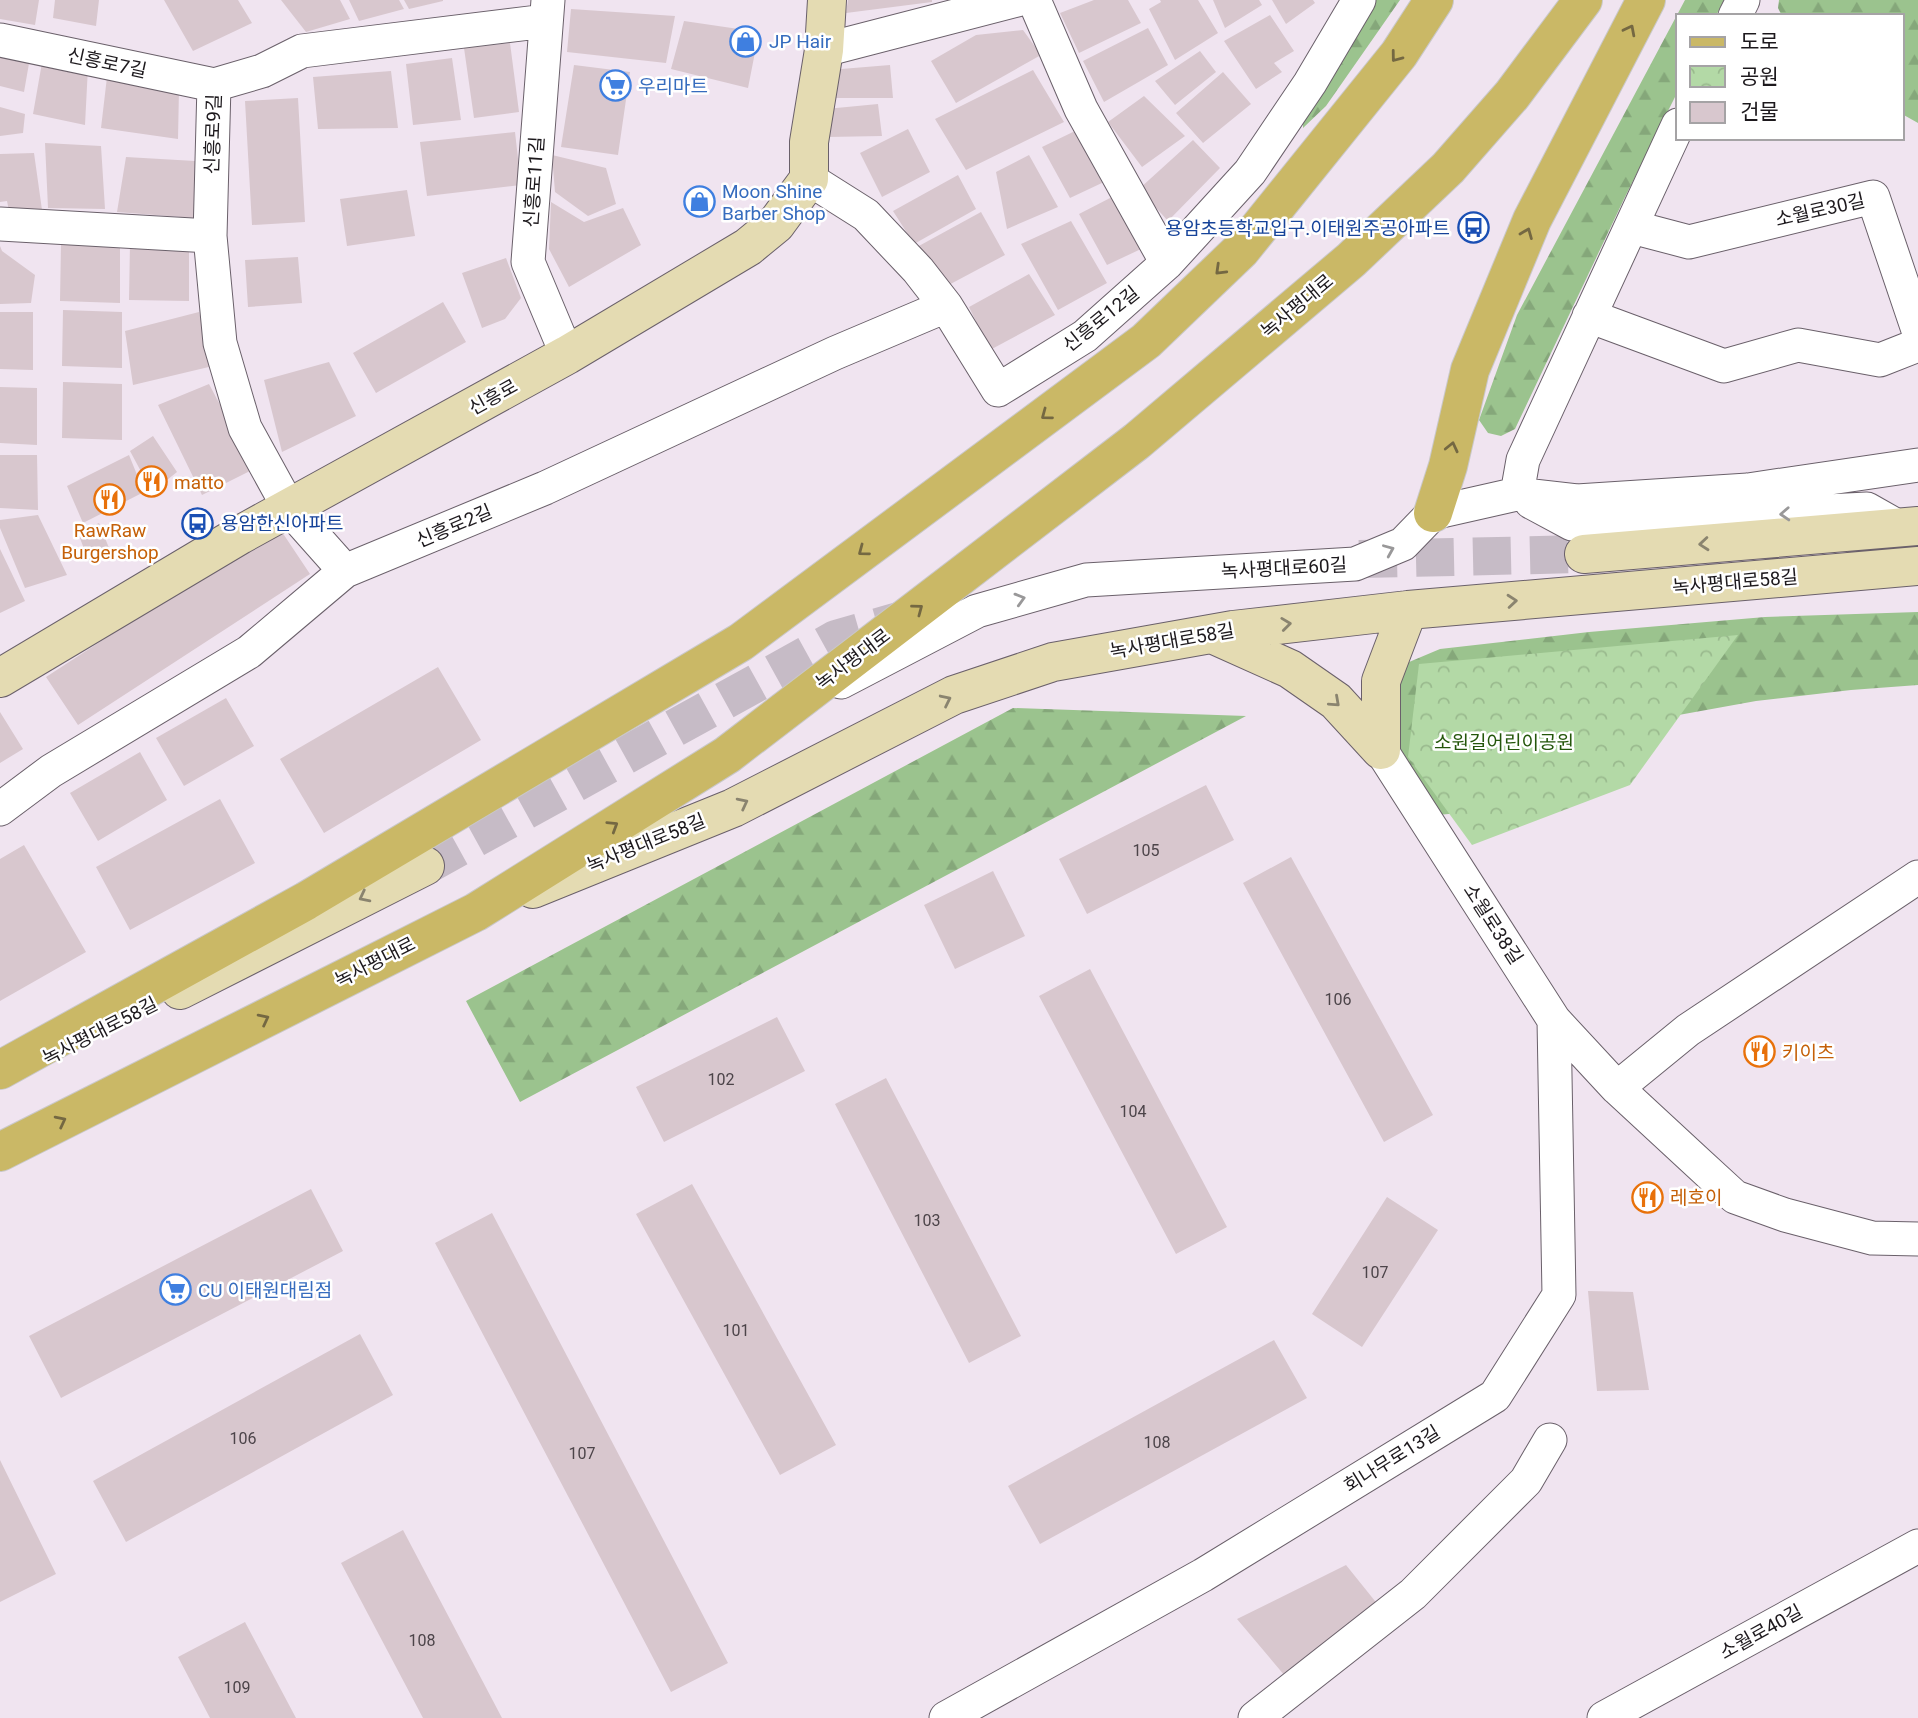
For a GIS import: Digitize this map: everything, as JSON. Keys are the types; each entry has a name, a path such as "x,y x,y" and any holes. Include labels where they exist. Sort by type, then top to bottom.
{"main road":[{"path":"809,179 808,142 824,50 827,0"},
{"path":"0,1070 306,901 740,642 1135,349 1241,250 1399,54 1434,0"},
{"name":"녹사평대로","path":"0,1152 476,912 727,755 1137,440 1351,260 1448,168 1512,95 1557,16 1583,0"},
{"path":"1433,513 1448,466 1470,370 1527,232 1646,0"},
{"name":"신흥로","path":"0,678 289,508 567,355 748,247 776,224 809,179"},
{"path":"1584,554 1908,526"},
{"name":"녹사평대로58길","path":"476,912 733,808 954,695 1053,662 1212,634 1408,610 1918,566"},
{"path":"1381,750 1381,681 1408,610"},
{"path":"1212,634 1290,668 1336,701 1381,750"},
{"name":"녹사평대로58길","path":"0,1082 425,866"}],"street":[{"path":"490,0 495,10 547,11"},
{"path":"824,50 1017,0"},
{"path":"1034,0 1081,109 1167,263"},
{"name":"신흥로12길","path":"809,179 866,215 918,270 946,306 998,390 1085,336 1167,263 1250,172 1310,83 1359,0"},
{"name":"신흥로9길","path":"345,571 289,508 245,428 223,355 210,236 214,85 262,71 302,51 547,11"},
{"name":"신흥로11길","path":"547,11 528,262 567,355"},
{"name":"신흥로7길","path":"0,40 214,85"},
{"path":"1517,494 1523,460 1676,129"},
{"name":"소월로30길","path":"1632,227 1689,242 1873,197 1918,330"},
{"path":"0,224 210,236"},
{"name":"신흥로2길","path":"0,809 51,771 248,652 345,571 545,488 835,353 946,306"},
{"path":"1589,316 1724,366 1798,345 1880,360 1918,345"},
{"path":"1433,513 1517,494 1577,501 1748,490 1918,465"},
{"path":"1517,494 1572,524 1867,509 1908,526"},
{"name":"녹사평대로60길","path":"782,712 977,611 1086,580 1355,564 1403,544 1433,513"},
{"name":"소월로38길","path":"1381,750 1554,1020 1617,1088 1735,1197 1785,1215 1872,1238 1918,1239"},
{"path":"1617,1088 1688,1030 1918,877"},
{"name":"회나무로13길","path":"946,1718 1203,1575 1495,1396 1559,1295 1554,1020"},
{"path":"1255,1718 1413,1594 1526,1481 1550,1440"},
{"name":"소월로40길","path":"1604,1718 1918,1546"}],"green space":[{"path":"1376,0 1400,0 1326,106 1303,128 1303,119"},
{"path":"1685,0 1724,0 1717,14 1678,14"},
{"path":"1779,0 1918,0 1918,123 1904,115 1904,14 1781,14 1778,8"},
{"path":"1676,17 1676,95 1515,429 1501,436 1488,433 1479,420 1517,315"},
{"path":"1918,612 1918,685 1756,701 1651,720 1472,812 1437,815 1397,746 1386,700 1402,665 1440,649 1589,632 1765,617"},
{"name":"소원길어린이공원","path":"1738,635 1630,785 1472,845 1408,757 1419,664"},
{"path":"1013,708 1246,716 520,1102 466,1001"}],"building":[{"path":"0,0 39,0 35,25 0,19"},
{"path":"55,0 99,0 96,26 53,18"},
{"path":"164,0 238,0 252,23 193,51"},
{"path":"281,0 340,0 350,19 306,32"},
{"path":"349,0 399,0 404,9 359,21"},
{"path":"404,0 443,0 443,1 409,9"},
{"path":"848,0 932,0 932,2 846,13"},
{"path":"1094,0 1128,0 1141,23 1079,53 1060,13"},
{"path":"1160,0 1198,0 1218,33 1175,60 1149,9 1161,2"},
{"path":"1213,0 1259,0 1262,5 1225,28"},
{"path":"1272,0 1313,0 1315,3 1286,24"},
{"path":"571,9 675,16 666,63 567,52"},
{"path":"1270,15 1294,51 1274,63 1282,72 1256,89 1224,41"},
{"path":"684,21 759,32 748,88 671,69"},
{"path":"1148,28 1168,65 1104,102 1083,61"},
{"path":"1023,30 1041,55 956,103 931,61 976,35"},
{"path":"510,43 519,112 474,118 464,48"},
{"path":"0,46 31,52 24,92 0,86"},
{"path":"1200,51 1216,72 1175,105 1155,81"},
{"path":"43,57 88,67 85,125 33,114"},
{"path":"452,58 461,120 413,125 406,64"},
{"path":"574,65 630,72 618,155 561,147"},
{"path":"890,65 893,98 834,98 829,70"},
{"path":"1033,70 1064,122 966,170 935,119"},
{"path":"391,71 398,128 318,129 313,77"},
{"path":"1223,72 1251,104 1203,143 1176,113"},
{"path":"107,77 179,89 178,139 101,128"},
{"path":"1144,96 1185,136 1142,167 1108,122"},
{"path":"298,98 305,222 252,225 245,101"},
{"path":"878,104 882,136 828,137 826,109"},
{"path":"0,107 25,114 23,133 0,136"},
{"path":"908,129 930,172 882,197 860,153"},
{"path":"1075,131 1104,182 1070,198 1042,147"},
{"path":"515,132 521,185 427,196 420,142"},
{"path":"1193,140 1220,168 1168,221 1139,189"},
{"path":"45,143 101,146 105,209 48,208"},
{"path":"34,153 42,210 9,211 7,201 0,202 0,154"},
{"path":"552,155 606,168 616,204 588,216 555,192"},
{"path":"1029,155 1058,207 1007,229 996,172"},
{"path":"126,157 195,161 194,218 117,212"},
{"path":"958,175 976,209 914,244 893,211"},
{"path":"407,190 415,236 347,246 340,199"},
{"path":"1112,197 1141,249 1107,265 1079,214"},
{"path":"551,202 584,222 623,208 641,245 569,287 549,249"},
{"path":"981,212 1005,255 943,288 917,247"},
{"path":"1071,221 1107,283 1058,310 1021,244"},
{"path":"130,243 189,245 189,301 129,300"},
{"path":"61,244 120,246 120,303 60,301"},
{"path":"0,246 2,251 35,275 31,303 0,304"},
{"path":"298,257 302,303 248,307 245,260"},
{"path":"506,258 521,298 505,319 482,328 462,273"},
{"path":"1029,274 1055,315 990,350 969,307"},
{"path":"443,302 466,342 376,393 353,353"},
{"path":"63,310 122,312 122,368 62,366"},
{"path":"0,312 33,312 33,370 0,369"},
{"path":"199,312 213,366 133,385 125,331"},
{"path":"329,362 356,416 282,452 264,380"},
{"path":"63,382 122,384 122,440 62,438"},
{"path":"209,384 254,469 202,495 158,405"},
{"path":"0,387 37,388 37,445 0,443"},
{"path":"153,436 177,472 152,492 130,451"},
{"path":"0,455 37,455 38,510 0,508"},
{"path":"129,455 144,492 83,523 67,486"},
{"path":"38,515 67,575 25,588 0,528 0,520"},
{"path":"99,523 111,553 89,562 78,533"},
{"path":"278,526 310,574 78,725 46,677"},
{"path":"0,549 25,601 0,613"},
{"path":"438,667 481,740 324,833 280,759"},
{"path":"226,698 254,746 184,786 156,738"},
{"path":"0,712 23,749 0,763"},
{"path":"140,752 167,800 98,841 70,793"},
{"path":"1206,785 1234,840 1087,914 1059,859"},
{"path":"220,799 255,863 130,930 96,867"},
{"path":"24,845 86,952 0,1001 0,859"},
{"path":"1291,857 1433,1115 1384,1142 1243,883"},
{"path":"993,871 1025,936 955,969 924,905"},
{"path":"1090,969 1227,1227 1176,1254 1039,996"},
{"path":"777,1017 805,1071 664,1142 636,1087"},
{"path":"886,1078 1021,1336 969,1363 835,1104"},
{"path":"692,1184 836,1445 780,1475 636,1214"},
{"path":"311,1189 343,1251 61,1398 29,1336"},
{"path":"1387,1197 1438,1230 1362,1347 1312,1314"},
{"path":"492,1213 728,1663 671,1692 435,1243"},
{"path":"1588,1291 1633,1292 1649,1390 1597,1391"},
{"path":"360,1334 393,1395 126,1542 93,1481"},
{"path":"1274,1340 1307,1398 1040,1544 1008,1486"},
{"path":"0,1460 56,1574 0,1602"},
{"path":"403,1530 502,1718 423,1718 341,1563"},
{"path":"1346,1565 1379,1606 1285,1676 1237,1619"},
{"path":"245,1622 296,1718 210,1718 178,1657"}],"tunnel":[{"path":"1359,559 1584,554"},
{"path":"425,866 836,639 902,620"}],"place":[{"name":"JP Hair","path":"746,41"},
{"name":"우리마트","path":"615,86"},
{"name":"Moon Shine Barber Shop","path":"699,202"},
{"name":"용암초등학교입구.이태원주공아파트","path":"1473,228"},
{"name":"matto","path":"151,482"},
{"name":"RawRaw Burgershop","path":"110,499"},
{"name":"용암한신아파트","path":"198,523"},
{"name":"키이츠","path":"1759,1052"},
{"name":"레호이","path":"1647,1197"},
{"name":"CU 이태원대림점","path":"175,1290"}]}
